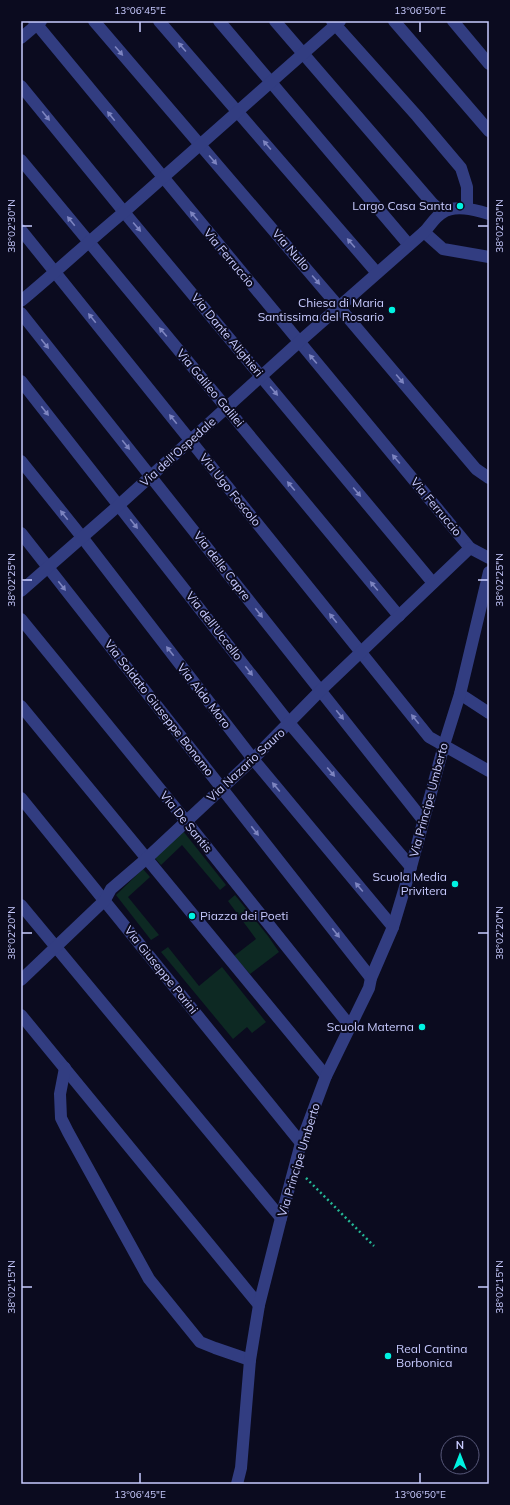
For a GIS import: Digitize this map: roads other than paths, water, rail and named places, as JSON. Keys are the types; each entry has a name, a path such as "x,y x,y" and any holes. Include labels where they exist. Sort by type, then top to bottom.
{"street":[{"name":"Via Nullo","path":"94,21 476,469 489,478"},
{"path":"159,21 377,273"},
{"path":"219,21 269,82 409,245"},
{"path":"274,21 432,203 442,212"},
{"path":"394,21 489,132"},
{"path":"453,21 489,64"},
{"path":"21,38 37,22"},
{"name":"Via Ferruccio","path":"37,22 162,177 470,548 489,558"},
{"path":"21,301 56,273 88,242 124,212 302,54 335,22 461,168 467,187 467,208"},
{"name":"Via Dante Alighieri","path":"21,86 433,584"},
{"name":"Via Galileo Galilei","path":"21,160 399,616"},
{"path":"489,214 467,208 442,212 424,232 443,249 489,257"},
{"name":"Via Ugo Foscolo","path":"21,230 429,737 489,771"},
{"name":"Via dell'Ospedale","path":"21,591 424,232"},
{"name":"Via delle Capre","path":"21,313 423,820"},
{"name":"Via dell'Uccello","path":"21,381 290,724 410,867"},
{"name":"Via Aldo Moro","path":"21,461 82,537 253,760 393,927"},
{"name":"Via Soldato Giuseppe Bonomo","path":"21,533 371,978"},
{"name":"Via Nazario Sauro","path":"21,980 105,900 111,889 146,859 253,760 290,724 320,691 470,548"},
{"name":"Via Principe Umberto","path":"237,1484 240,1468 250,1360 259,1305 301,1143 326,1076 369,988 371,978 393,927 444,745 485,608 489,572"},
{"name":"Via De Santis","path":"21,619 186,821 350,1026"},
{"path":"460,694 488,710"},
{"path":"21,706 326,1076"},
{"name":"Via Giuseppe Parini","path":"22,800 105,900 301,1143"},
{"path":"21,905 281,1218"},
{"path":"21,1014 259,1305"},
{"path":"65,1068 60,1094 61,1118 149,1279 200,1342 250,1360"}],"place":[{"name":"Largo Casa Santa","path":"460,206"},
{"name":"Chiesa di Maria Santissima del Rosario","path":"392,310"},
{"name":"Scuola Media Privitera","path":"455,884"},
{"name":"Piazza dei Poeti","path":"192,916"},
{"name":"Scuola Materna","path":"422,1027"},
{"name":"Real Cantina Borbonica","path":"388,1356"}]}
